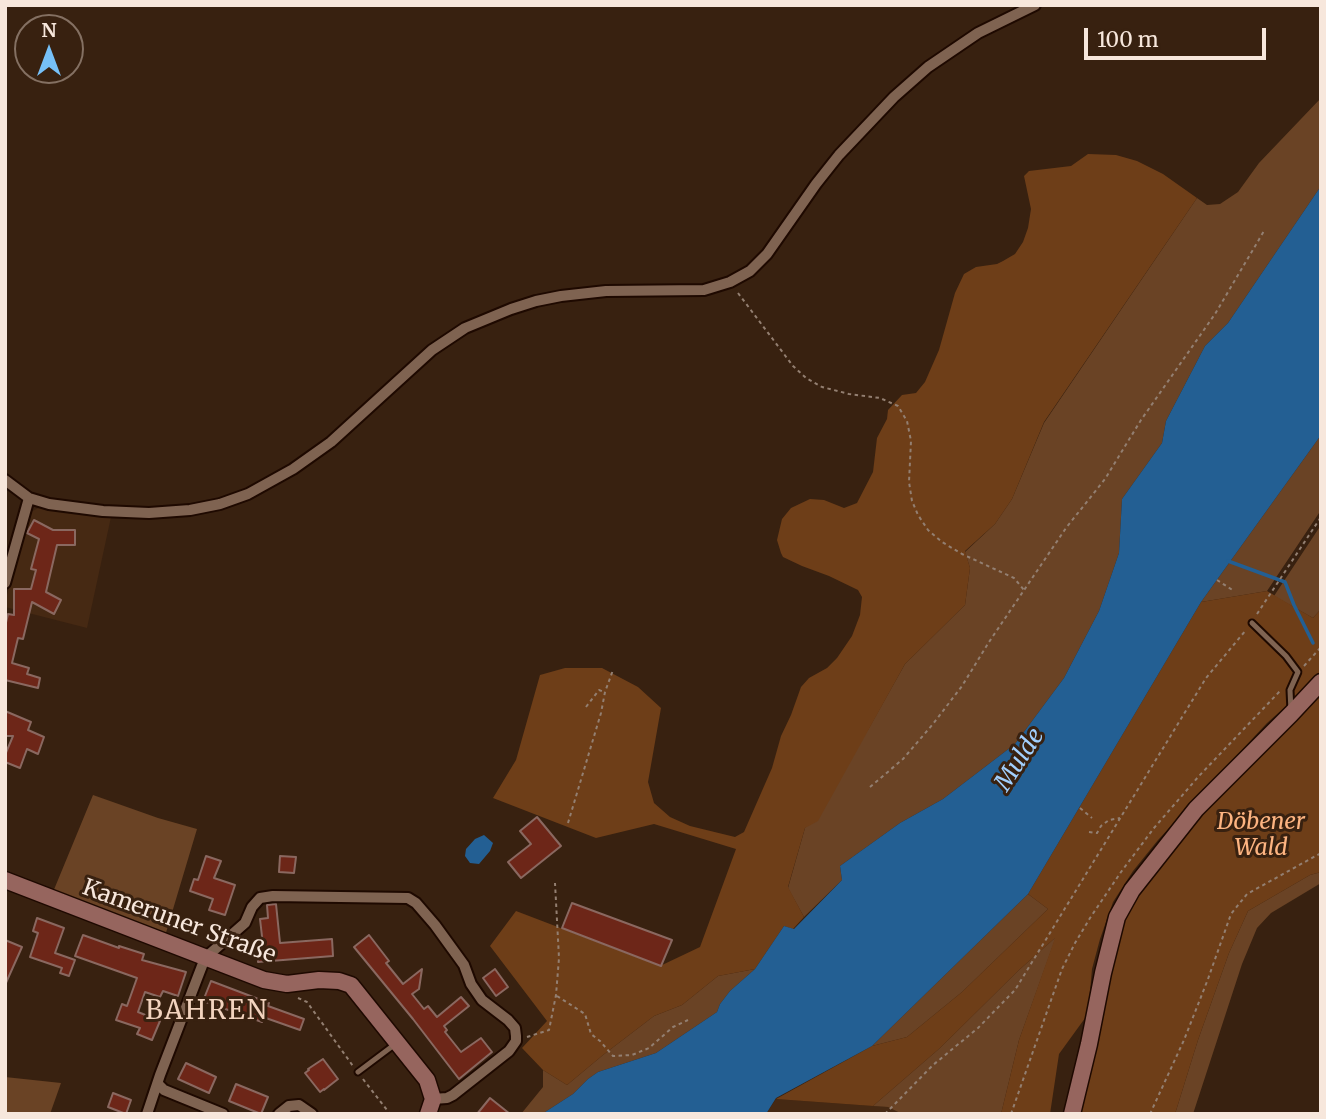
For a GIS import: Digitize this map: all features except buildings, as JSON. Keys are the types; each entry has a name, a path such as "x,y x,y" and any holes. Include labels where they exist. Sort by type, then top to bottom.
{"main road":[{"path":"1072,1114 1102,973 1117,917 1132,890 1196,810 1321,682"},
{"name":"Kameruner Straße","path":"5,880 264,980 287,984 319,980 339,981 351,985 427,1080 430,1106"}],"street":[{"path":"5,480 29,498 49,505 149,513 190,510 220,504 248,494 293,469 331,442 432,350 465,328 536,301 585,292 704,290 730,282 750,271 767,254 839,155 894,97 928,67 978,33 1035,5"},
{"path":"5,583 29,498"},
{"path":"147,1114 205,958 245,923 252,907 260,898 273,896 408,898 416,903 464,965 471,984 482,1000 514,1028 516,1041 509,1051 453,1095 430,1106"},
{"path":"158,1084 164,1090 223,1114"},
{"path":"279,1114 289,1106 299,1105 312,1114"}],"lane":[{"path":"1252,623 1286,656 1298,672 1290,690 1291,714"},
{"path":"358,1072 397,1044"}],"path":[{"path":"870,787 903,759 962,686 1066,528 1105,479 1141,420 1215,314 1264,231"},
{"path":"730,282 793,366 806,378 822,387 880,398 898,406 907,421 911,441 909,482 912,501 928,530 962,554 1014,578 1024,591"},
{"path":"885,1114 933,1065 978,1028 1015,990 1206,678 1252,623 1321,517"},
{"path":"1217,580 1234,591"},
{"path":"1298,672 1321,647"},
{"path":"568,823 605,692 614,670"},
{"path":"586,707 599,690 605,692"},
{"path":"1011,1114 1062,969 1074,943 1154,828 1280,691"},
{"path":"1080,808 1092,818"},
{"path":"1089,832 1097,834 1101,826 1109,820 1121,818"},
{"path":"1150,1114 1184,1040 1231,914 1247,894 1321,853"},
{"path":"516,1041 549,1030 556,995 559,958 555,883"},
{"path":"556,995 585,1014 591,1034 613,1056 632,1055 649,1048 673,1027 688,1020"},
{"path":"297,998 307,1002 390,1114"}],"shaded area":[{"path":"1321,98 1321,186 1228,323 1205,346 1166,421 1162,443 1122,499 1119,553 1099,611 1064,678 1015,744 943,799 900,823 840,866 842,880 804,917 788,888 805,828 869,728 905,664 965,605 970,568 965,552 995,524 1012,499 1044,423 1197,198 1207,205 1220,204 1238,192 1259,163"},
{"path":"1321,435 1321,510 1267,591 1201,602"},
{"path":"39,508 111,517 87,628 5,607 30,512"},
{"path":"1321,525 1321,609 1313,618 1274,596"},
{"path":"93,795 197,829 165,936 53,892"},
{"path":"1321,872 1321,883 1271,913 1257,928 1242,964 1193,1114 1175,1114 1229,953 1248,911 1310,875"},
{"path":"1028,894 1048,909 962,992 907,1037 872,1046"},
{"path":"1056,937 1019,1040 1001,1114 902,1114 888,1107 873,1106 940,1048"},
{"path":"755,969 730,991 717,1012 656,1053 598,1072 573,1094 542,1114 521,1114 543,1087 543,1070 567,1085 654,1016 682,1005 718,976"},
{"path":"5,1077 61,1083 50,1114 5,1114"},
{"path":"776,1099 888,1107 902,1114 766,1114"}],"green space":[{"path":"1088,154 1116,155 1137,161 1163,174 1197,198 1044,422 1012,499 995,524 965,551 970,568 965,605 905,664 818,821 805,828 788,887 804,917 793,929 784,926 755,969 718,976 682,1005 654,1016 567,1085 543,1070 522,1048 547,1021 490,946 516,911 660,966 700,947 736,849 654,824 596,838 493,798 516,760 540,675 565,668 602,668 638,687 661,708 648,782 654,803 670,817 690,826 735,837 744,832 772,768 781,736 801,687 837,658 852,636 860,615 862,597 858,590 783,557 777,540 782,519 791,508 810,499 824,500 844,508 857,503 873,472 877,438 887,419 888,410 902,395 916,393 925,382 939,350 955,293 964,274 976,267 1003,261 1015,254 1023,242 1031,209 1024,176 1029,171 1071,166"},
{"path":"1267,591 1313,618 1321,609 1321,671 1267,723 1158,840 1113,902 1092,969 1088,1014 1059,1054 1050,1114 1001,1114 1019,1040 1055,938 940,1048 873,1106 776,1099 872,1046 907,1037 962,992 1048,909 1028,894 1201,602"},
{"name":"Döbener Wald","path":"1321,691 1321,872 1310,875 1248,911 1229,953 1175,1114 1079,1114 1120,925 1133,899 1210,801"}],"water":[{"name":"Mulde","path":"1321,186 1321,435 1201,602 1028,894 872,1046 776,1098 766,1114 542,1114 573,1094 598,1072 656,1053 717,1012 730,991 755,969 784,926 794,929 842,880 840,866 900,823 943,799 1015,744 1064,678 1099,611 1119,553 1122,499 1162,443 1166,421 1205,346 1228,323"},
{"path":"484,835 493,843 490,851 479,864 470,863 465,856 466,849 475,839"}],"waterway":[{"path":"1228,561 1285,582 1313,643"}],"district":[{"name":"BAHREN","path":"207,1012"}]}
